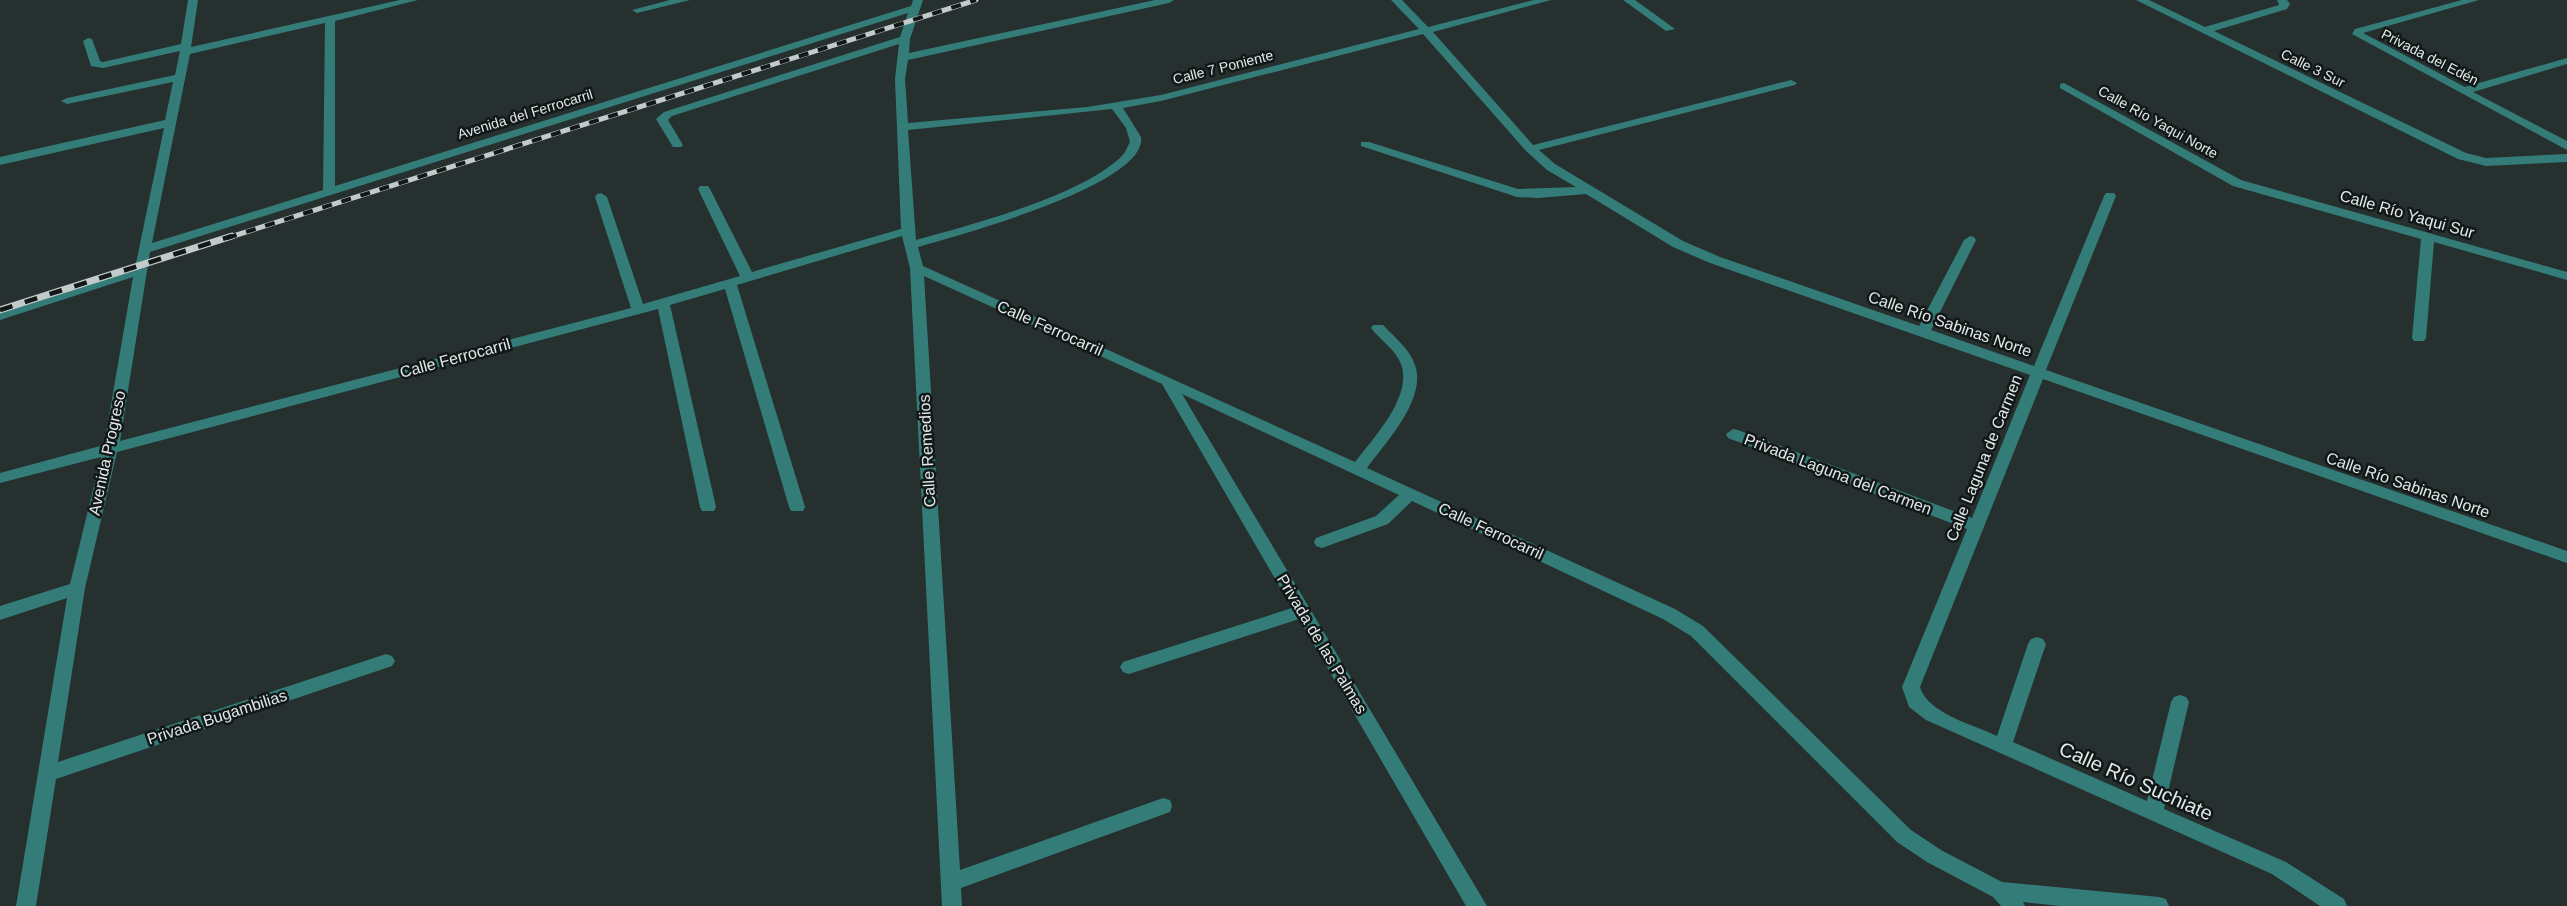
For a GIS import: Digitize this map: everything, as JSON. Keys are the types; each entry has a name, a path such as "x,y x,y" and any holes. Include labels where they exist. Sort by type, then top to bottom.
{"street":[{"name":"Avenida Progreso","path":"26,906 77,588 111,448 144,250 180,77 192,0"},
{"path":"88,41 97,65 330,20 413,0"},
{"path":"637,10 685,0"},
{"path":"902,58 1169,0"},
{"name":"Calle Río Sabinas Norte","path":"1396,0 1530,149 1551,167 1586,190 1678,244 1706,256 2038,373 2567,557"},
{"name":"Calle 7 Poniente","path":"901,127 1116,106 1161,98 1546,0"},
{"path":"1628,0 1670,29"},
{"name":"Calle 3 Sur","path":"2141,0 2473,160 2567,158"},
{"path":"2204,31 2283,7 2285,4 2282,0"},
{"name":"Privada del Edén","path":"2474,0 2359,31 2357,34 2567,146"},
{"name":"Calle Remedios","path":"916,4 904,39 901,127 909,238 917,268 952,906"},
{"name":"Avenida del Ferrocarril","path":"144,250 916,4"},
{"path":"329,192 330,20"},
{"path":"677,145 663,119 668,114 904,39"},
{"path":"2463,91 2567,61"},
{"path":"67,101 180,77"},
{"path":"1530,149 1791,83"},
{"name":"Calle Río Yaqui Norte","path":"2064,86 2237,190"},
{"name":"Calle Ferrocarril","path":"0,478 1067,195 1106,176 1132,155 1136,143 1135,135 1116,106"},
{"path":"0,161 169,123"},
{"path":"1365,144 1517,192 1538,194 1586,190"},
{"path":"704,189 748,278"},
{"name":"Calle Río Yaqui Sur","path":"2237,190 2428,237 2567,276"},
{"path":"601,196 639,310"},
{"name":"Calle Laguna de Carmen","path":"1915,702 1911,687 2110,196"},
{"path":"2419,338 2428,237"},
{"path":"1923,332 1970,240"},
{"name":"Calle Ferrocarril","path":"917,268 1167,381 1669,614 1697,631 1904,836 1934,856 2000,891"},
{"path":"0,316 141,270"},
{"path":"730,283 797,507"},
{"path":"663,302 708,507"},
{"path":"1358,470 1400,411 1409,392 1411,380 1408,364 1378,328"},
{"name":"Privada de las Palmas","path":"1167,381 1477,906"},
{"name":"Privada Laguna del Carmen","path":"1733,434 1976,526"},
{"path":"1322,542 1382,520 1410,494"},
{"path":"0,613 77,588"},
{"path":"1130,667 1303,611"},
{"path":"2003,746 2037,644"},
{"name":"Privada Bugambilias","path":"49,773 386,661"},
{"name":"Calle Río Suchiate","path":"1915,702 1932,715 2279,868 2337,906"},
{"path":"2154,813 2180,702"},
{"path":"950,884 1163,806"},
{"path":"2000,891 2014,906"},
{"path":"2000,891 2159,906"}],"railway":[{"path":"227,238 976,0"},
{"path":"0,310 232,236"}]}
